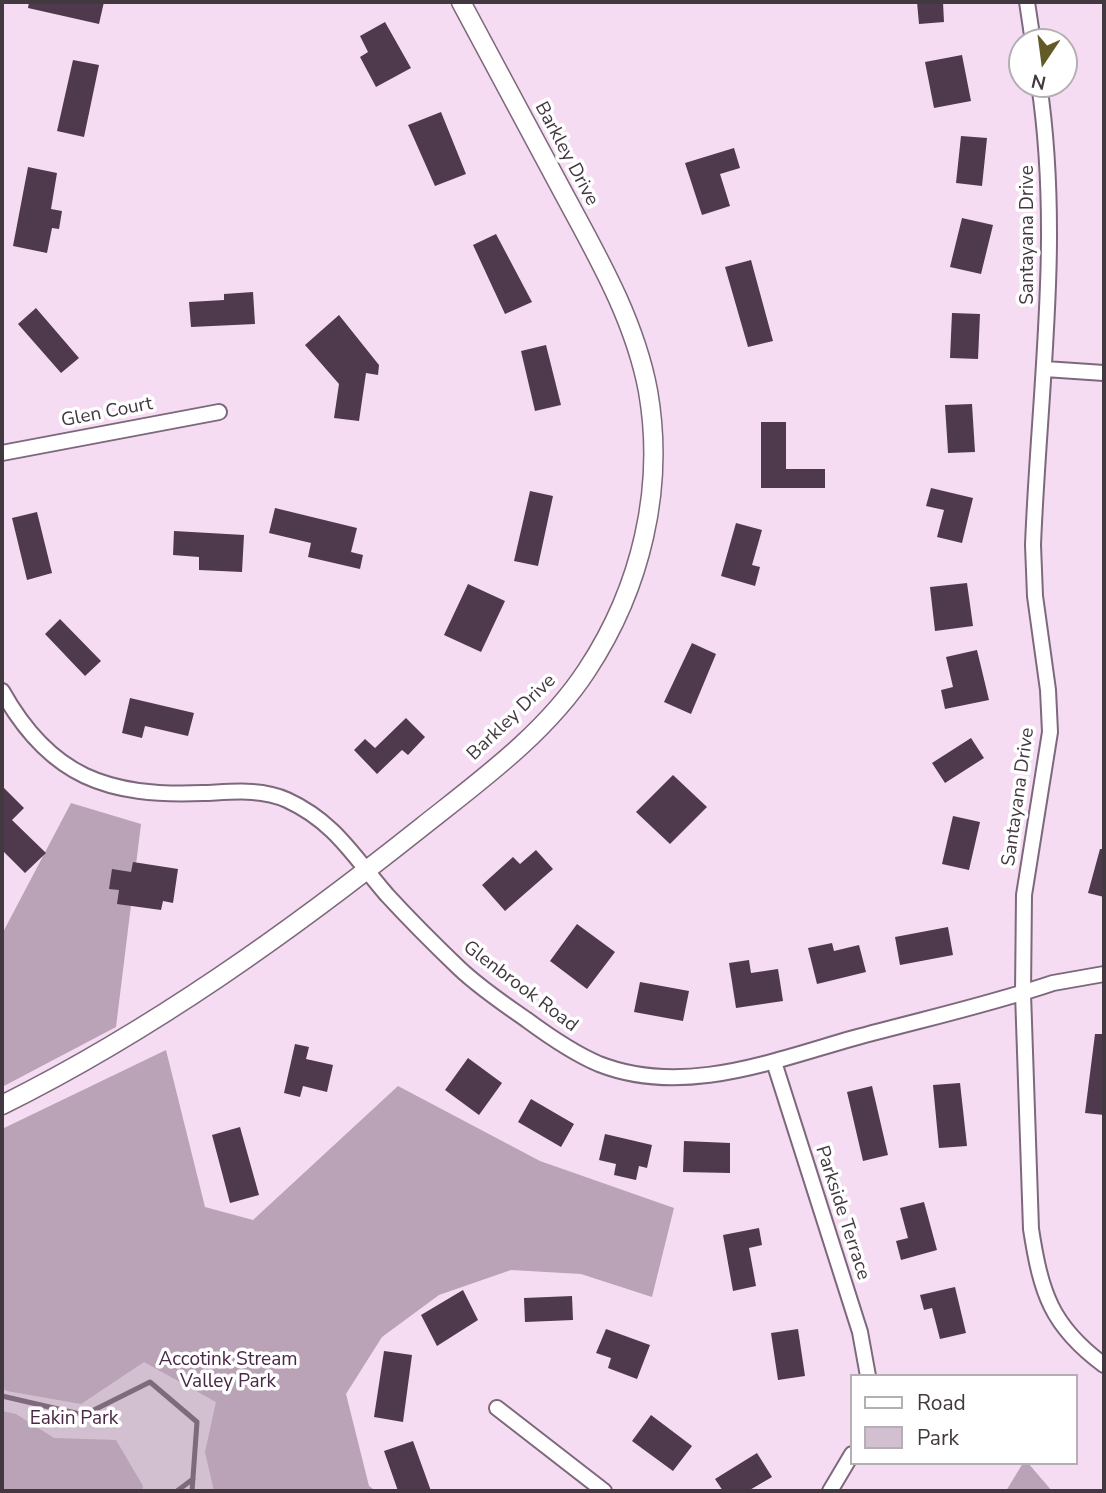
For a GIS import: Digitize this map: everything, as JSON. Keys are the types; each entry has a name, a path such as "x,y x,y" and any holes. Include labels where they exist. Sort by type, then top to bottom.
{"street":[{"name":"Barkley Drive","path":"2,1105 176,1005 265,946 368,870 515,750 556,710 586,673 612,629 633,579 652,492 651,415 647,387 628,324 592,246 461,2"},
{"path":"1027,2 1031,28"},
{"name":"Santayana Drive","path":"1041,98 1051,194 1045,369 1033,545 1035,596 1048,690 1050,732 1024,895 1023,993 1031,1229 1036,1262 1054,1315 1070,1338 1104,1365"},
{"path":"1045,369 1104,373"},
{"name":"Glen Court","path":"2,453 219,412"},
{"name":"Glenbrook Road","path":"2,691 41,746 82,775 112,787 150,794 250,791 275,796 301,807 338,833 387,894 462,971 564,1046 586,1058 632,1074 663,1077 749,1068 1053,983 1104,974"},
{"name":"Parkside Terrace","path":"774,1062 860,1332 868,1374"},
{"path":"497,1408 604,1491"},
{"path":"830,1491 850,1457"}],"green space":[{"path":"71,803 141,824 116,1027 2,1087 2,934"},
{"name":"Accotink Stream Valley Park","path":"166,1050 205,1207 253,1220 398,1086 540,1161 674,1208 652,1297 581,1274 511,1270 439,1295 382,1337 346,1394 369,1486 376,1491 214,1491 205,1452 216,1402 144,1362 81,1404 7,1391 2,1388 2,1129"},
{"path":"2,1132 345,1292 319,1491 2,1491"},
{"path":"2,1411 16,1414 54,1438 116,1440 143,1486 142,1491 2,1491"},
{"path":"1022,1465 1030,1465 1052,1491 1006,1491"}],"building":[{"path":"29,2 104,2 99,24 28,8"},
{"path":"917,2 943,2 944,22 919,24"},
{"path":"385,22 411,68 376,87 360,57 368,52 360,36"},
{"path":"962,55 971,101 934,108 925,62"},
{"path":"73,60 99,65 84,137 57,131"},
{"path":"441,112 466,174 435,186 408,125"},
{"path":"961,136 987,138 982,186 956,183"},
{"path":"734,148 740,168 720,174 730,206 702,215 685,163"},
{"path":"28,167 57,173 51,209 62,211 59,229 52,228 47,253 13,246"},
{"path":"962,218 993,225 981,274 950,267"},
{"path":"496,234 532,302 505,314 473,245"},
{"path":"751,260 773,341 748,347 725,267"},
{"path":"253,292 255,324 191,327 189,302 224,300 224,294"},
{"path":"36,308 79,358 61,373 18,324"},
{"path":"952,313 980,314 978,359 950,358"},
{"path":"339,315 379,365 378,375 366,373 359,421 334,418 339,384 305,345"},
{"path":"546,345 561,405 535,411 521,351"},
{"path":"972,404 975,452 948,453 945,405"},
{"path":"761,422 786,422 786,469 825,469 825,488 761,488"},
{"path":"931,488 973,498 962,543 937,537 944,510 926,506"},
{"path":"530,491 553,496 538,566 514,561"},
{"path":"275,508 357,528 351,552 363,555 360,569 308,557 311,543 269,533"},
{"path":"37,512 52,573 27,580 12,518"},
{"path":"736,523 762,530 752,565 760,567 755,586 721,576"},
{"path":"174,531 244,535 242,572 199,570 199,557 173,555"},
{"path":"967,583 973,626 935,631 930,587"},
{"path":"468,584 505,601 481,652 444,635"},
{"path":"60,619 101,661 85,676 45,634"},
{"path":"692,643 716,654 691,714 664,702"},
{"path":"977,650 989,700 945,709 941,690 953,687 946,657"},
{"path":"130,698 194,713 188,736 145,726 142,738 122,733"},
{"path":"406,718 425,737 408,755 402,750 377,774 354,750 365,739 375,748"},
{"path":"971,738 984,758 945,783 932,763"},
{"path":"673,775 707,807 670,844 636,812"},
{"path":"2,786 24,808 12,820 46,853 25,873 2,850"},
{"path":"953,816 980,822 969,870 942,864"},
{"path":"1100,849 1104,849 1104,897 1088,893"},
{"path":"536,850 553,869 505,911 482,885 513,857 520,864"},
{"path":"133,862 178,869 173,903 163,901 161,910 117,904 119,890 109,889 112,869 131,872"},
{"path":"577,924 615,952 587,989 550,961"},
{"path":"948,927 953,955 900,965 895,937"},
{"path":"832,943 834,951 859,945 866,972 817,984 808,948"},
{"path":"749,960 751,973 778,969 783,1001 736,1008 729,963"},
{"path":"640,982 689,991 683,1021 634,1012"},
{"path":"1095,1034 1104,1034 1104,1115 1085,1113"},
{"path":"295,1044 309,1047 306,1059 333,1065 327,1092 303,1086 300,1097 284,1093"},
{"path":"468,1058 502,1083 479,1115 445,1090"},
{"path":"960,1083 967,1146 939,1148 933,1085"},
{"path":"872,1086 888,1155 863,1161 847,1092"},
{"path":"531,1099 574,1124 561,1147 518,1122"},
{"path":"240,1127 259,1195 230,1203 212,1135"},
{"path":"605,1134 652,1145 647,1168 639,1166 636,1180 614,1175 616,1164 599,1160"},
{"path":"684,1141 730,1143 730,1173 683,1172"},
{"path":"924,1202 937,1250 901,1260 896,1241 908,1238 900,1208"},
{"path":"759,1228 762,1245 749,1248 756,1286 733,1291 723,1235"},
{"path":"955,1287 966,1333 940,1339 932,1308 924,1310 920,1295"},
{"path":"463,1290 478,1320 437,1346 421,1315"},
{"path":"572,1296 573,1320 525,1322 524,1298"},
{"path":"606,1329 650,1345 637,1379 608,1368 611,1358 596,1353"},
{"path":"798,1329 805,1376 778,1380 771,1333"},
{"path":"384,1351 412,1355 403,1422 374,1417"},
{"path":"651,1415 692,1446 673,1471 632,1441"},
{"path":"413,1441 431,1491 398,1491 384,1451"},
{"path":"757,1453 772,1477 748,1491 723,1491 715,1479"}],"waterway":[{"path":"2,1396 84,1415 150,1382 197,1422 192,1491"},
{"path":"177,1491 193,1479"}],"park label":[{"name":"Eakin Park","path":"74,1419"}]}
